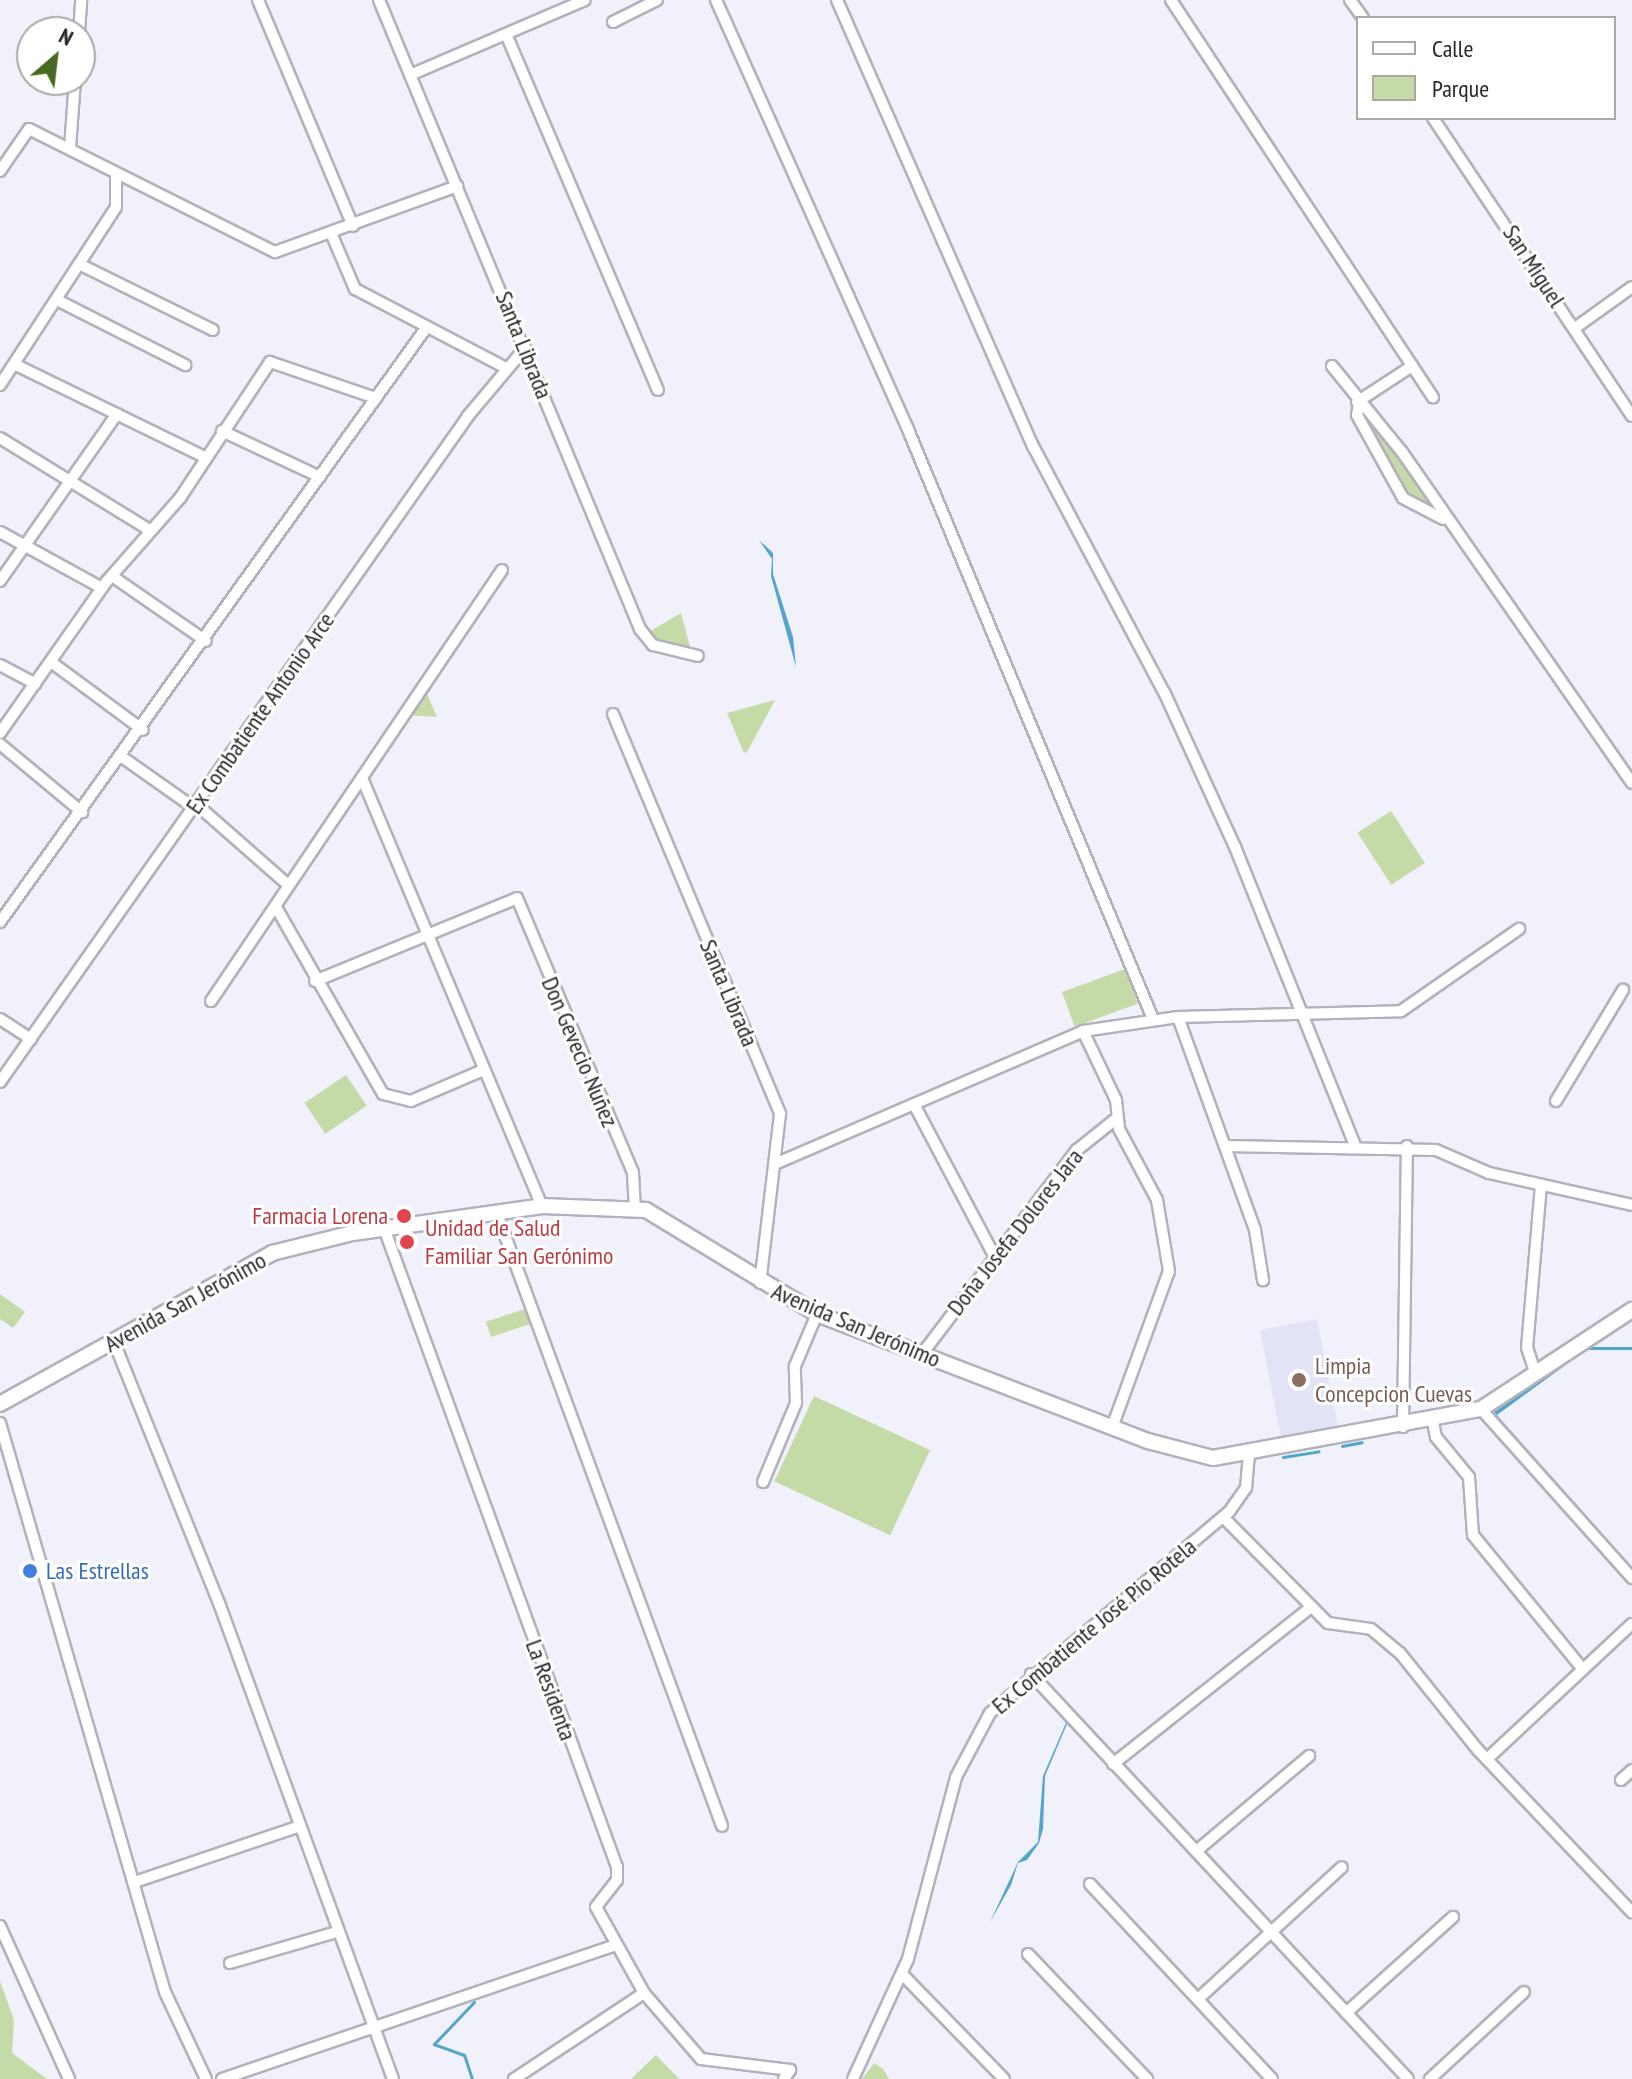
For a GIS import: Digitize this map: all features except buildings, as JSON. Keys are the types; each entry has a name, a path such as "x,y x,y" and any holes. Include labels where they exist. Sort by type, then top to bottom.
{"street":[{"path":"258,0 353,226"},
{"name":"Santa Librada","path":"379,0 640,629 653,645 698,656"},
{"path":"410,75 585,0"},
{"path":"613,22 657,0"},
{"path":"716,0 909,432 1153,1019"},
{"path":"837,0 1033,446 1165,694 1355,1145"},
{"path":"1171,0 1433,397"},
{"path":"506,34 658,390"},
{"path":"70,148 74,96"},
{"name":"San Miguel","path":"1434,120 1632,416"},
{"path":"0,171 29,129 268,251 353,226 457,186"},
{"path":"0,385 116,207 116,175"},
{"path":"331,233 355,289 506,368"},
{"path":"81,265 213,330"},
{"path":"1575,328 1632,287"},
{"path":"57,300 185,365"},
{"path":"0,922 143,730 426,328"},
{"name":"Ex Combatiente Antonio Arce","path":"0,1082 506,368 525,348"},
{"path":"0,733 102,588 151,531 205,457 270,362 376,398"},
{"path":"14,364 205,457"},
{"path":"1332,366 1358,403 1396,444 1443,519 1632,783"},
{"path":"1358,403 1412,366"},
{"path":"1358,403 1357,415 1403,498 1443,519"},
{"path":"0,581 117,414"},
{"path":"222,431 320,477"},
{"path":"0,438 68,483 151,531"},
{"path":"0,532 23,548 102,588"},
{"path":"211,1001 277,909 286,883 362,778 502,570"},
{"path":"112,576 206,641"},
{"path":"51,662 143,730"},
{"path":"0,665 35,684"},
{"name":"Santa Librada","path":"613,714 780,1114 777,1163 760,1283"},
{"path":"0,744 82,812"},
{"path":"122,757 194,805 286,883"},
{"path":"362,778 481,1071 542,1206"},
{"name":"Don Gevecio Nuñez","path":"429,938 517,898 633,1173 635,1207"},
{"path":"277,909 375,1087 393,1100 411,1101 481,1071"},
{"path":"777,1163 916,1108 1083,1031 1178,1017 1303,1017 1401,1011 1519,929"},
{"path":"315,981 429,938"},
{"path":"1556,1101 1623,990"},
{"path":"1178,1017 1255,1230 1263,1280"},
{"path":"0,1019 31,1039"},
{"path":"1083,1031 1116,1100 1117,1118 1157,1200 1166,1284 1112,1428"},
{"path":"916,1108 996,1259"},
{"name":"Doña Josefa Dolores Jara","path":"922,1354 1077,1150 1117,1118"},
{"path":"1225,1146 1407,1146 1541,1185 1632,1205"},
{"path":"1403,1427 1407,1146"},
{"path":"1535,1372 1527,1348 1541,1185"},
{"name":"Avenida San Jerónimo","path":"0,1404 272,1253 384,1228 542,1206 635,1207 817,1314 1112,1428 1195,1455 1249,1455 1433,1422 1481,1409 1632,1310"},
{"path":"496,1211 722,1826"},
{"name":"La Residenta","path":"384,1228 617,1867 617,1880 596,1907 644,1993 701,2059 790,2070 784,2079"},
{"path":"763,1482 796,1403 795,1366 817,1314"},
{"path":"114,1342 300,1826 393,2079"},
{"path":"1481,1409 1632,1578"},
{"path":"1433,1422 1436,1437 1469,1477 1473,1535 1581,1667"},
{"path":"0,1423 165,1992 206,2079"},
{"name":"Ex Combatiente José Pio Rotela","path":"853,2079 902,1974 962,1763 990,1713 1031,1674 1223,1517 1246,1488 1249,1455"},
{"path":"1223,1517 1310,1608 1336,1627 1384,1637 1487,1759 1632,1912"},
{"path":"1113,1764 1310,1608"},
{"path":"1487,1759 1581,1667 1632,1624"},
{"path":"1031,1674 1113,1764 1200,1848 1408,2079"},
{"path":"1200,1848 1309,1756"},
{"path":"1621,1780 1632,1770"},
{"path":"135,1882 300,1826"},
{"path":"1198,1999 1342,1867"},
{"path":"1090,1884 1272,2079"},
{"path":"1346,2013 1453,1917"},
{"path":"0,1926 69,2079"},
{"path":"230,1963 337,1932"},
{"path":"222,2079 616,1945"},
{"path":"1028,1954 1147,2079"},
{"path":"902,1974 1004,2079"},
{"path":"1430,2079 1524,1992"},
{"path":"514,2079 644,1993"}],"shaded area":[{"name":"Limpia Concepcion Cuevas","path":"1317,1319 1339,1431 1282,1442 1260,1330"}],"green space":[{"path":"1361,410 1395,448 1439,514 1402,488"},
{"path":"681,613 691,650 656,643 647,633"},
{"path":"424,687 437,717 407,715"},
{"path":"775,700 747,752 744,753 727,713"},
{"path":"1391,811 1425,863 1391,885 1357,833"},
{"path":"1125,969 1138,1004 1075,1027 1062,992"},
{"path":"346,1075 367,1106 325,1134 305,1103"},
{"path":"0,1294 25,1312 13,1328 0,1319"},
{"path":"525,1309 530,1324 491,1337 486,1322"},
{"path":"814,1396 930,1450 890,1535 774,1481"},
{"path":"0,1981 14,2020 12,2053 47,2079 0,2079"},
{"path":"656,2055 679,2079 631,2079"},
{"path":"874,2063 883,2069 889,2079 862,2079"}],"water":[{"path":"759,540 773,553 773,574 793,637 796,667 771,576 772,559"},
{"path":"1593,1345 1497,1415 1596,1526 1494,1412"},
{"path":"1031,1682 1150,1809 1067,1724 1045,1776 1043,1829 1039,1843 1027,1860 1018,1863 1011,1885 990,1922 1018,1862 1038,1842 1043,1776 1066,1723"}],"waterway":[{"path":"872,1343 939,1369"},
{"path":"1590,1348 1632,1348"},
{"path":"1342,1446 1362,1442"},
{"path":"1283,1457 1319,1451"},
{"path":"472,2079 464,2055 434,2044 474,2002"}],"place":[{"name":"Farmacia Lorena","path":"404,1216"},
{"name":"Unidad de Salud Familiar San Gerónimo","path":"407,1242"},
{"name":"Limpia Concepcion Cuevas","path":"1299,1380"},
{"name":"Las Estrellas","path":"30,1571"}]}
